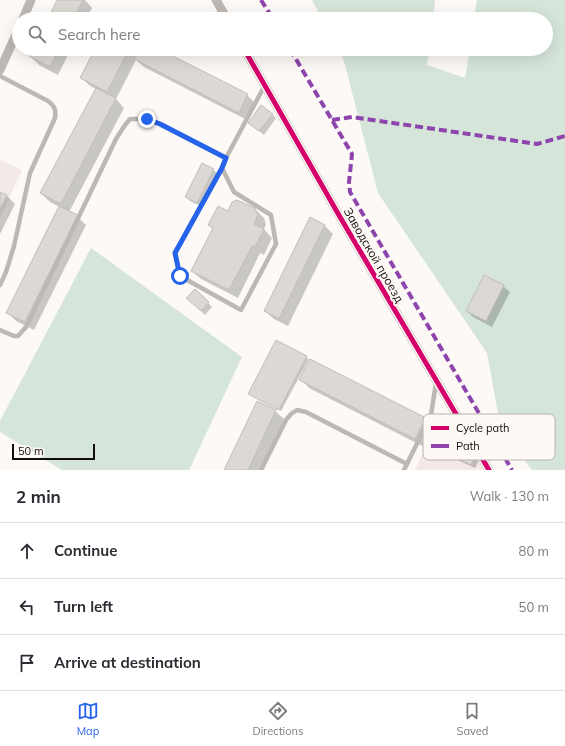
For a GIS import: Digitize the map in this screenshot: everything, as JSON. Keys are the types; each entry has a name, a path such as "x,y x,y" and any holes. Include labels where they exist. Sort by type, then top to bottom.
{"street":[{"path":"26,12 31,0"},
{"path":"216,0 223,12"},
{"path":"0,70 12,43"},
{"name":"Заводской проезд","path":"248,56 340,217 456,414"},
{"name":"Заводской проезд","path":"483,460 489,470"}],"lane":[{"path":"0,76 53,104 56,111 55,118 30,173 14,246 6,272 0,285"},
{"path":"222,168 234,192 271,215 276,244 241,310 180,276 175,253 222,168 265,85"},
{"path":"0,330 14,336 18,336 26,327 116,139 130,119 147,119 160,124 226,158"},
{"path":"432,414 437,381"},
{"path":"261,470 286,420 297,410 306,412 407,464"},
{"path":"404,470 423,433"}],"shaded area":[{"path":"312,0 435,0 434,12 318,12"},
{"path":"477,0 565,0 565,470 532,470 524,460 555,460 555,414 498,414 487,353 378,193 342,56 428,56 427,65 465,78 469,56 553,56 553,12 475,12"},
{"path":"0,160 22,170 0,218"},
{"path":"91,248 242,357 189,470 62,470 0,432 0,421"},
{"path":"423,453 423,460 481,460 485,470 415,470"}],"building":[{"path":"57,0 83,0 77,12 51,12"},
{"path":"29,56 56,56 50,67"},
{"path":"91,56 125,56 107,92 80,78"},
{"path":"136,56 173,56 248,94 239,113 134,59"},
{"path":"96,88 116,98 61,204 40,193"},
{"path":"261,105 273,114 259,131 248,123"},
{"path":"202,163 214,169 197,203 185,197"},
{"path":"0,192 7,195 0,209"},
{"path":"237,200 255,208 258,215 254,224 264,229 255,247 252,246 229,290 191,271 213,228 208,225 218,206 228,211 232,202"},
{"path":"59,206 78,215 25,322 6,313"},
{"path":"310,217 325,225 279,319 264,311"},
{"path":"484,275 504,285 486,321 466,311"},
{"path":"195,289 209,302 201,311 186,298"},
{"path":"276,340 307,356 279,410 248,394"},
{"path":"310,359 423,416 423,424 415,439 299,380"},
{"path":"257,401 276,410 248,470 224,470"},
{"path":"460,460 473,460 471,465"}],"marked path":[{"path":"261,0 269,12"},
{"path":"294,56 352,154 349,182 350,192 479,414"},
{"path":"332,120 352,117 537,144 565,136"},
{"path":"506,460 512,470"}],"cycle path":[{"path":"248,56 340,217 456,414"},
{"path":"483,460 489,470"}],"route":[{"path":"147,119 160,124 226,158 222,168 175,253 180,276"}]}
